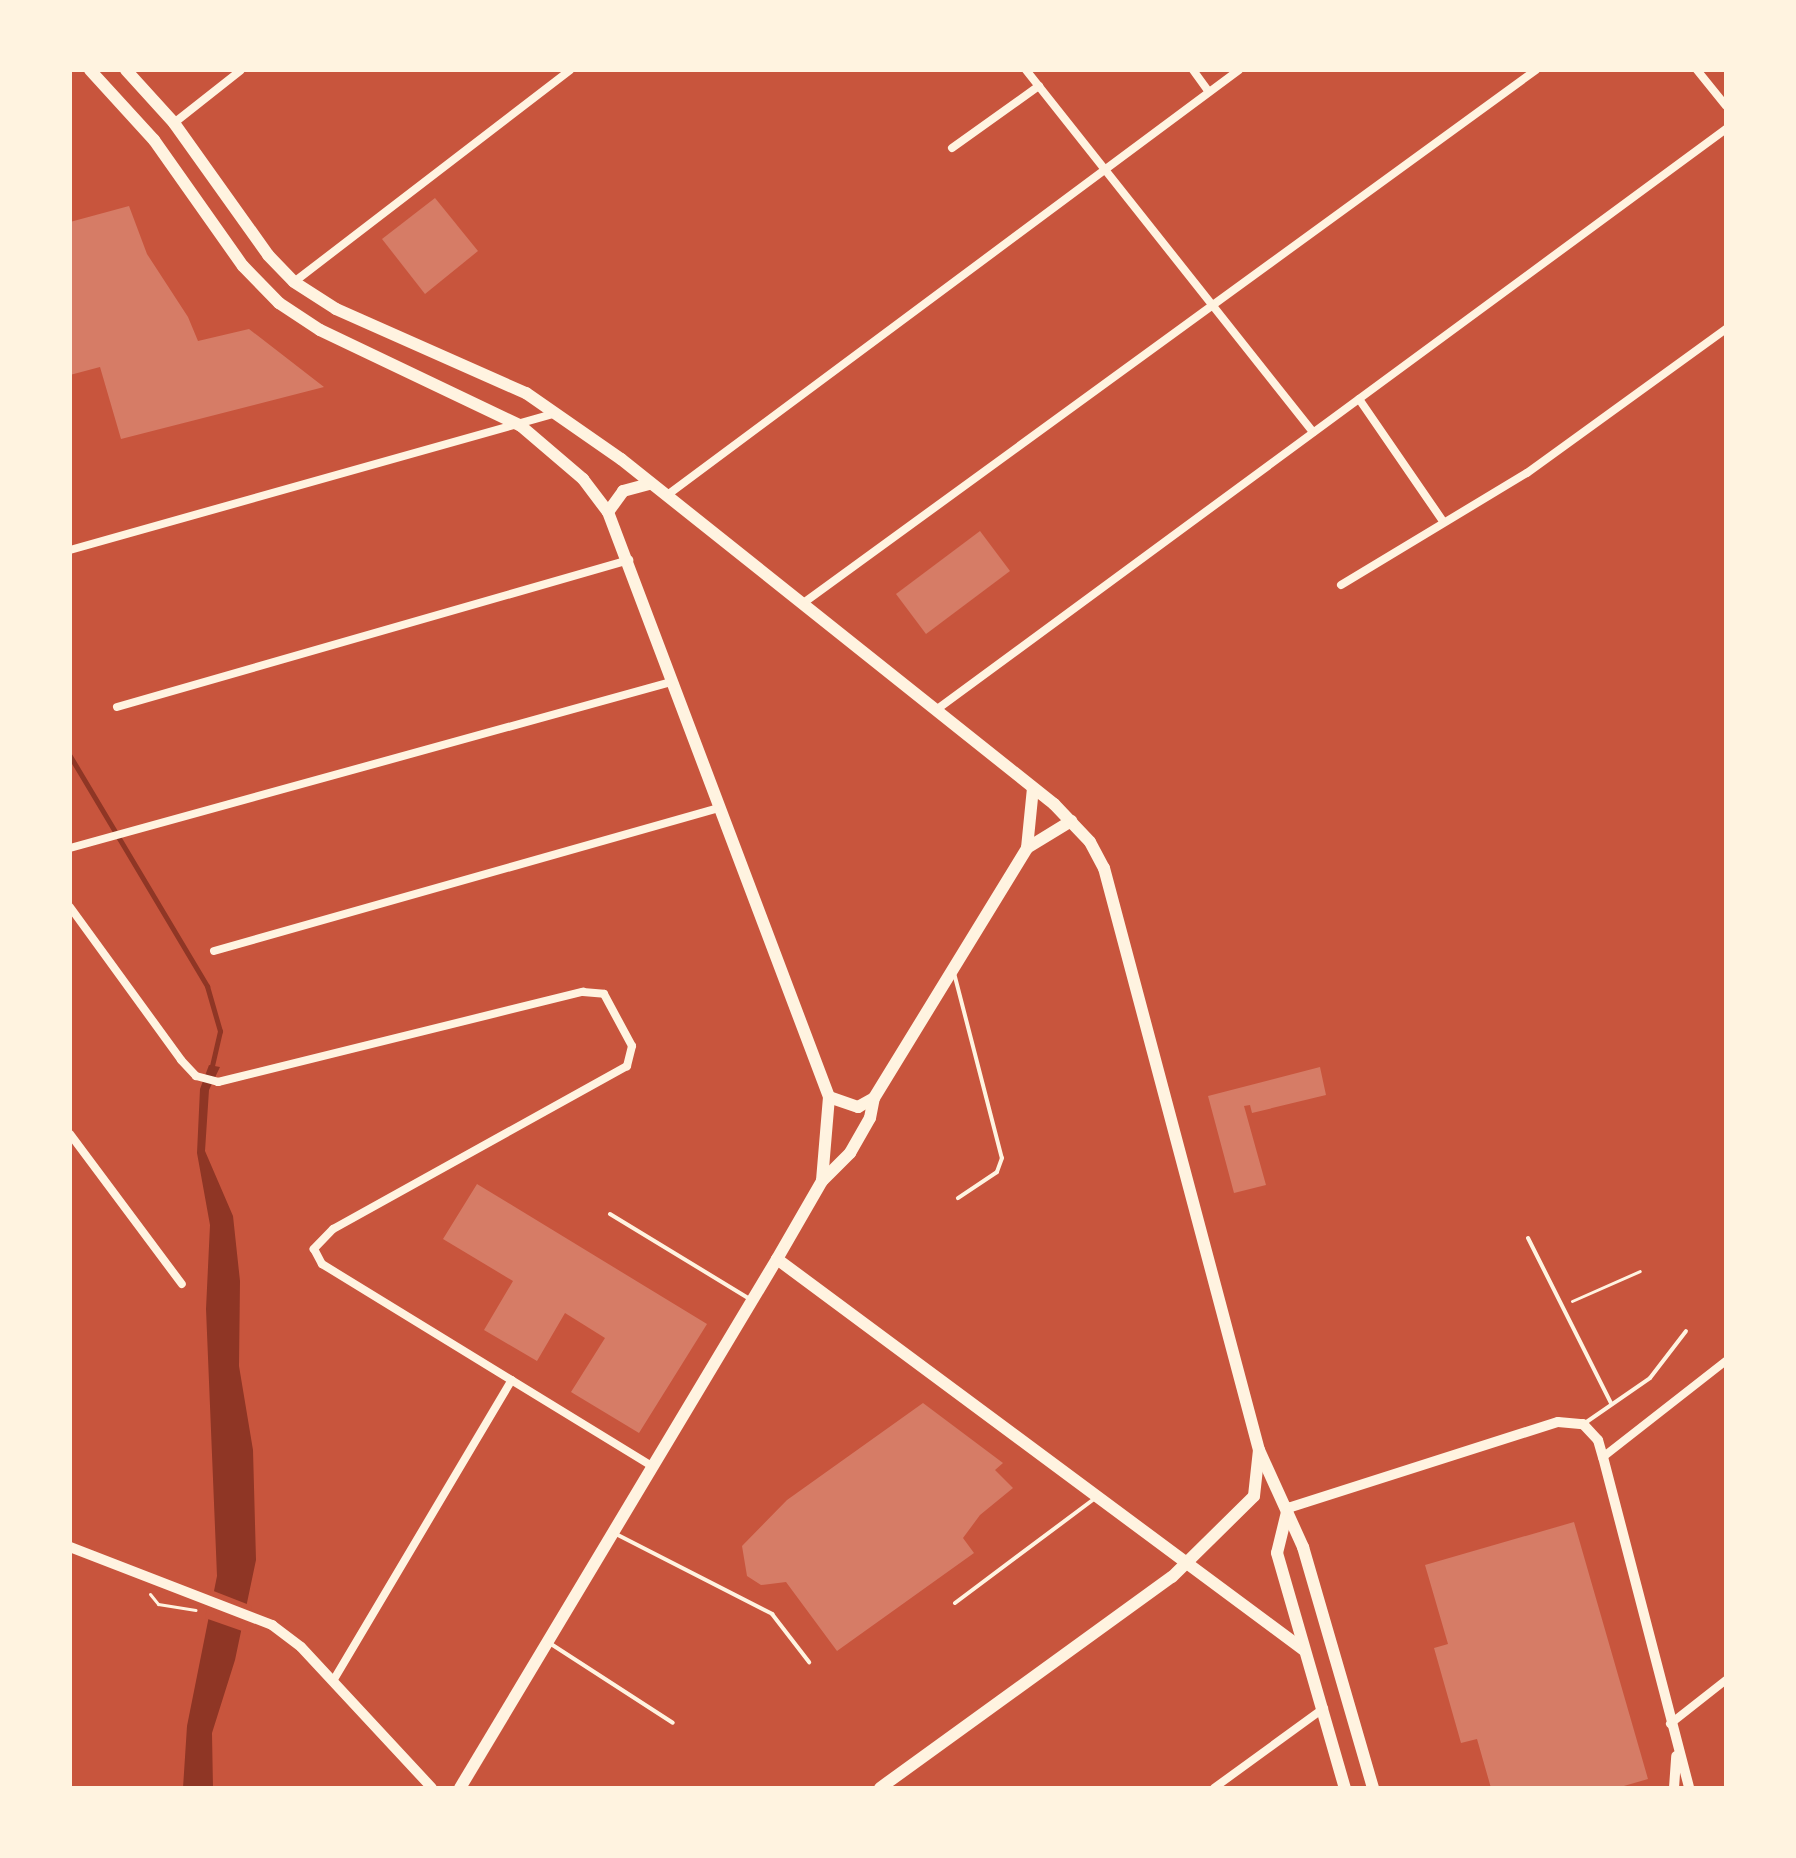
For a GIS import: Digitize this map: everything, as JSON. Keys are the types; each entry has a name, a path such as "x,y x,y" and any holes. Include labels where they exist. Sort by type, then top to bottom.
{"main road":[{"path":"90,70 154,140 243,266 279,303 320,330 521,426 583,479 608,512 630,559 671,682 817,1053 829,1097 822,1181"},
{"path":"126,70 174,123 268,255 294,282 336,309 496,377 553,414 666,496 1071,821 1104,868 1259,1450 1288,1508 1373,1788"},
{"path":"608,512 623,491 649,484"},
{"path":"460,1788 822,1181 850,1153 870,1118 874,1098 1027,848 1033,788"},
{"path":"1027,848 1071,821"},
{"path":"829,1097 858,1107 874,1098"},
{"path":"777,1259 1304,1650"},
{"path":"880,1788 1186,1565 1254,1496 1259,1450"},
{"path":"1288,1508 1277,1553 1345,1788"}],"street":[{"path":"174,123 241,70"},
{"path":"294,282 570,70"},
{"path":"1026,70 1313,432"},
{"path":"1193,70 1209,92"},
{"path":"666,496 1239,70"},
{"path":"802,604 1536,70"},
{"path":"1697,70 1726,106"},
{"path":"952,148 1039,86"},
{"path":"936,710 1726,129"},
{"path":"1341,585 1527,473 1726,329"},
{"path":"1359,399 1443,521"},
{"path":"70,550 521,426 553,414"},
{"path":"117,707 630,559"},
{"path":"70,848 671,682"},
{"path":"214,951 719,808"},
{"path":"70,907 196,1076 218,1082 598,991 632,1046 627,1066 333,1229 314,1249 322,1264 652,1466"},
{"path":"70,1134 182,1284"},
{"path":"1603,1457 1726,1361"},
{"path":"333,1681 512,1380"},
{"path":"1288,1508 1558,1422 1583,1424 1598,1440 1603,1457 1676,1750 1689,1788"},
{"path":"70,1547 251,1615 287,1636 432,1788"},
{"path":"1670,1724 1726,1680"},
{"path":"1214,1788 1324,1708"},
{"path":"1674,1788 1676,1750"}],"lane":[{"path":"953,968 1002,1158 997,1172 958,1198"},
{"path":"610,1214 752,1300"},
{"path":"1528,1238 1611,1403"},
{"path":"1583,1424 1650,1378 1686,1331"},
{"path":"955,1603 1096,1498"},
{"path":"612,1532 772,1614 809,1662"},
{"path":"547,1642 673,1723"}],"path":[{"path":"1562,1306 1640,1271"}],"shaded area":[{"path":"209,1065 220,1067 209,1090 205,1151 233,1216 240,1281 239,1366 253,1450 256,1560 235,1660 212,1733 213,1788 183,1788 187,1726 217,1576 206,1309 210,1225 197,1153 200,1089"}],"pier":[{"path":"211,1590 252,1606 245,1632 205,1618"}],"building":[{"path":"435,198 478,251 425,294 382,239"},
{"path":"129,206 147,254 188,317 198,341 249,329 324,387 121,439 100,367 70,375 70,222"},
{"path":"980,531 1010,571 926,634 896,594"},
{"path":"1320,1067 1326,1095 1252,1113 1250,1105 1244,1106 1266,1185 1234,1193 1208,1096"},
{"path":"477,1184 707,1324 639,1433 571,1392 605,1338 565,1313 537,1361 484,1330 513,1281 443,1239"},
{"path":"923,1403 1003,1463 995,1470 1013,1488 980,1515 963,1538 974,1553 837,1651 786,1582 761,1585 747,1576 742,1546 787,1500"},
{"path":"1574,1522 1648,1779 1617,1788 1491,1788 1477,1739 1461,1743 1434,1648 1448,1644 1425,1565"}],"waterway":[{"path":"70,756 207,986 220,1031 211,1070"}]}
